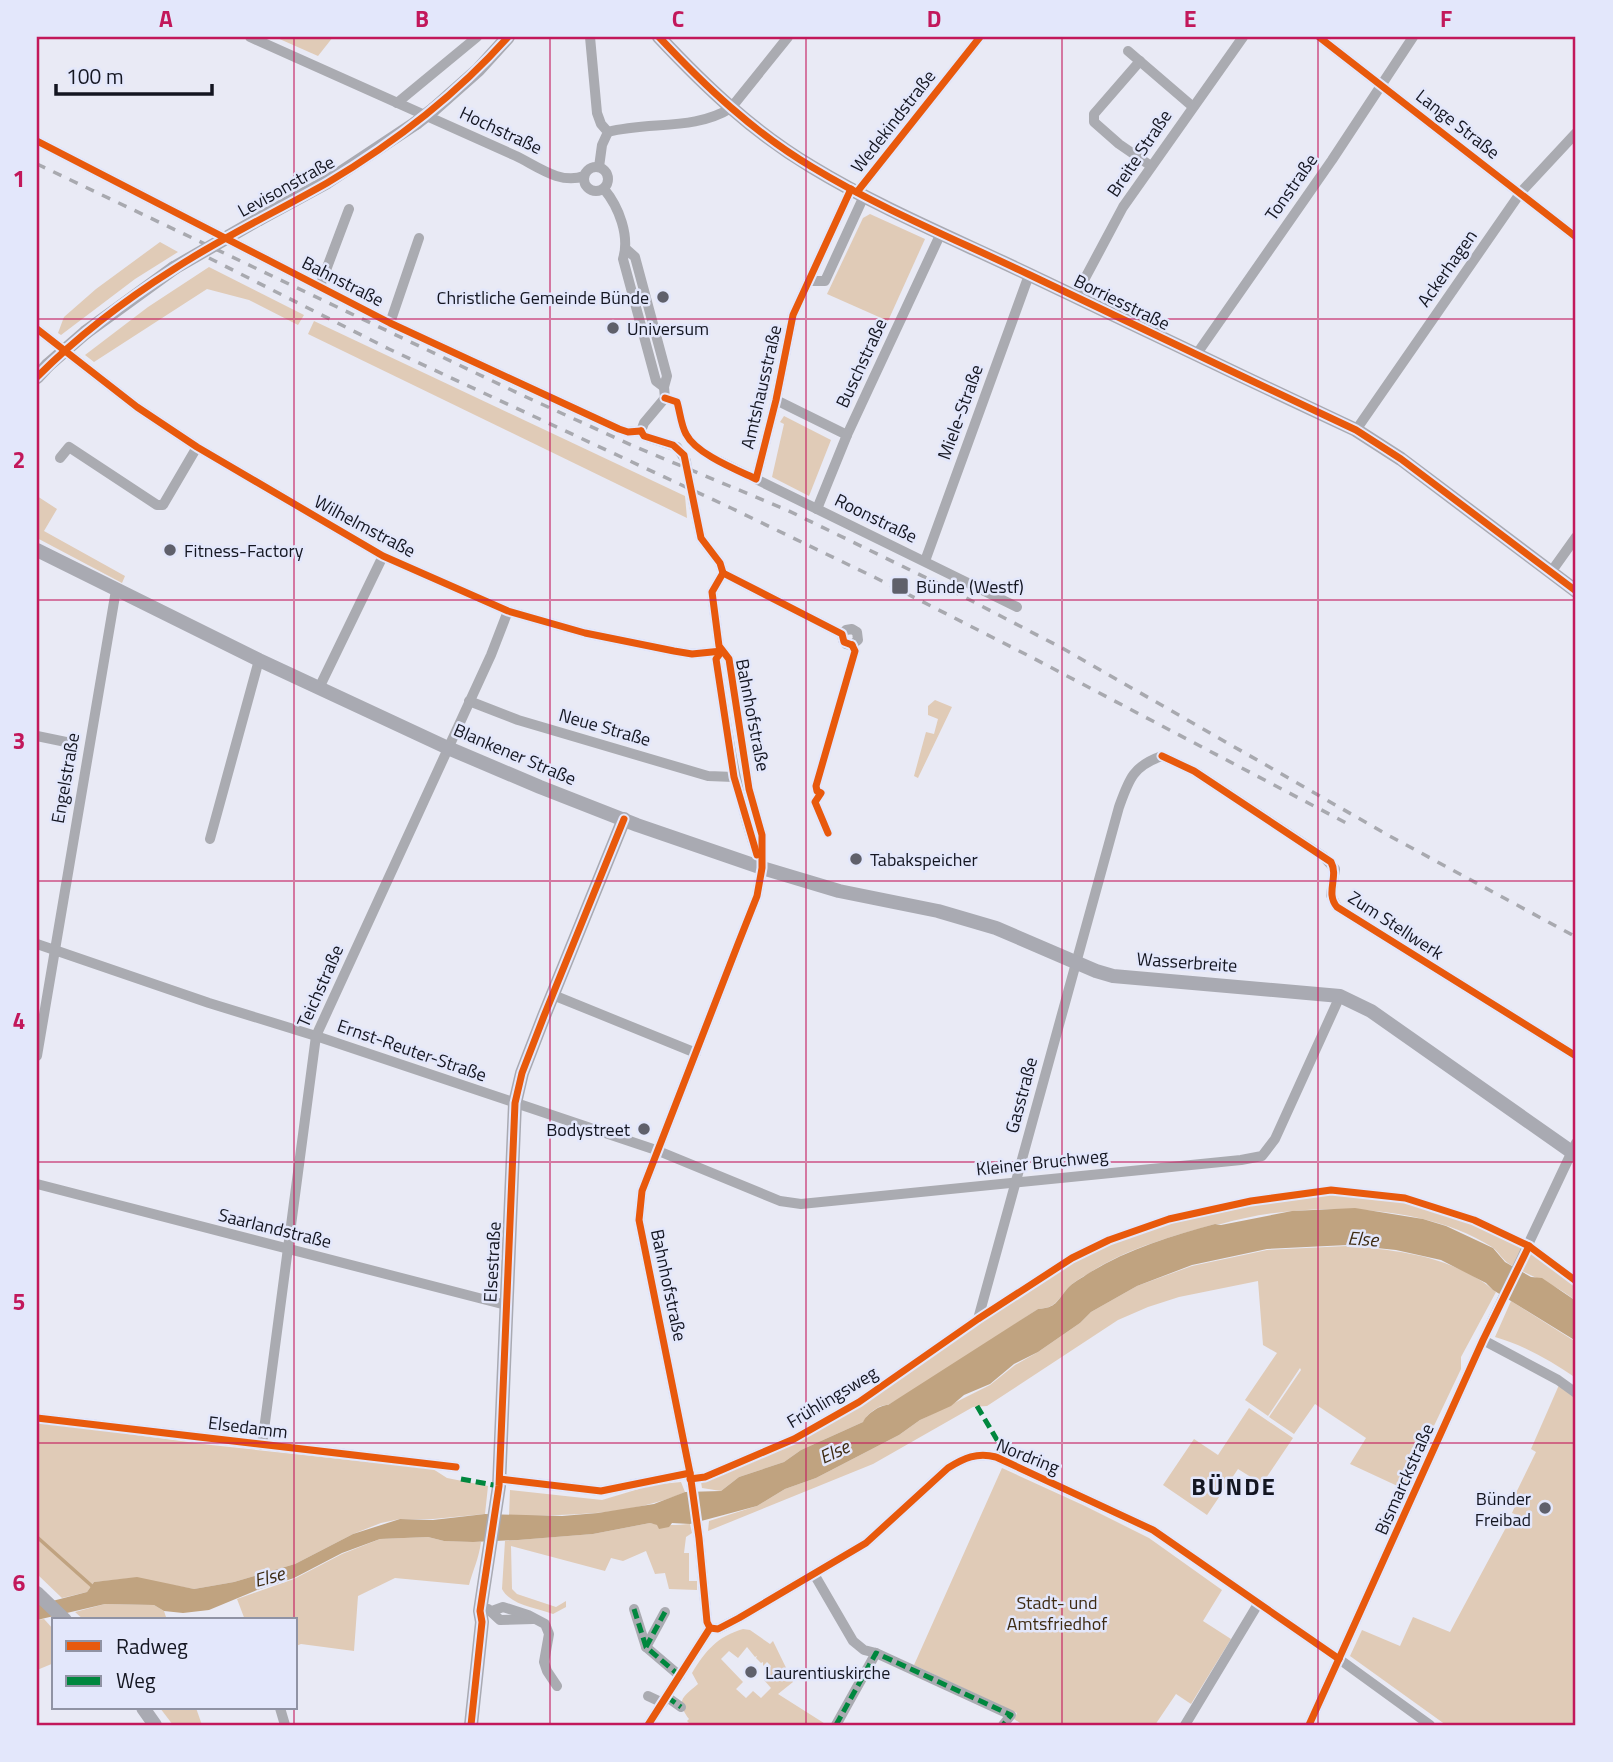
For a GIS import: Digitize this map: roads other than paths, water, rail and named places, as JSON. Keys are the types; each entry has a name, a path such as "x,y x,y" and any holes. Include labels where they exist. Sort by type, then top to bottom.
{"main road":[{"name":"Levisonstraße","path":"37,377 86,332 174,268 327,183 416,123 478,70 508,37"},
{"name":"Borriesstraße","path":"659,37 731,108 791,153 858,192 941,233 1356,430 1401,459 1576,591"},
{"name":"Blankener Straße","path":"37,550 259,660 449,748 624,820 762,868"},
{"name":"Elsestraße","path":"471,1725 499,1486 515,1103 522,1073 624,820"},
{"name":"Wasserbreite","path":"762,868 839,891 962,917 996,928 1113,976 1340,996 1371,1011 1574,1150"},
{"path":"37,1592 63,1618"},
{"name":"Elsestraße","path":"461,1725 474,1620 485,1609"},
{"path":"144,1710 155,1725"}],"street":[{"name":"Hochstraße","path":"250,37 558,177 572,181 584,176"},
{"path":"397,103 477,37"},
{"path":"590,37 597,113 608,132"},
{"path":"608,132 711,119 731,108 788,37"},
{"name":"Wedekindstraße","path":"858,192 980,37"},
{"name":"Breite Straße","path":"1075,297 1123,207 1243,37"},
{"name":"Lange Straße","path":"1319,37 1576,237"},
{"name":"Tonstraße","path":"1196,355 1413,37"},
{"path":"1128,51 1192,106"},
{"path":"1140,61 1094,114 1094,122 1119,144 1151,166"},
{"path":"599,167 601,145 608,132"},
{"name":"Ackerhagen","path":"1356,430 1521,192 1576,133"},
{"name":"Bahnstraße","path":"37,141 390,323 619,429 628,432 641,431 643,436 677,447 686,461"},
{"path":"599,167 606,171 609,179 604,189 597,192 589,189 584,176 588,169 599,167"},
{"path":"604,189 612,198 620,217 626,249 623,259 656,381 664,387 665,398 644,423 641,431"},
{"name":"Amtshausstraße","path":"756,479 776,400 793,315 810,281 825,281 858,192"},
{"path":"320,286 349,209"},
{"name":"Buschstraße","path":"817,509 847,435 941,233"},
{"name":"Bahnstraße","path":"390,323 419,238"},
{"name":"Miele-Straße","path":"925,561 1029,275"},
{"name":"Wilhelmstraße","path":"37,329 137,407 197,447 383,556 508,611 585,632 674,651 692,654 722,651"},
{"path":"776,400 847,435"},
{"path":"60,458 69,447 157,505 163,505 197,447"},
{"name":"Roonstraße","path":"719,461 1017,607"},
{"path":"692,495 701,538 713,552 723,573 842,634"},
{"path":"1551,572 1576,537"},
{"path":"319,688 383,556"},
{"name":"Bahnhofstraße","path":"707,1632 690,1479 639,1220 642,1191 656,1150 757,896 762,868 762,835 749,789 729,659 722,651 712,592 715,582 723,573"},
{"name":"Engelstraße","path":"37,1056 116,590"},
{"name":"Teichstraße","path":"262,1445 316,1036 449,748 508,611"},
{"name":"Bahnhofstraße","path":"722,651 716,659 734,777 749,834 762,868"},
{"path":"210,839 259,660"},
{"name":"Neue Straße","path":"469,701 518,720 709,776 734,777"},
{"path":"37,736 66,742"},
{"name":"Zum Stellwerk","path":"1077,962 1124,794 1135,772 1144,762 1162,756 1194,771 1331,862 1335,869 1331,895 1337,907 1576,1056"},
{"name":"Ernst-Reuter-Straße","path":"37,944 656,1150"},
{"name":"Gasstraße","path":"978,1319 1077,962"},
{"path":"553,995 696,1053"},
{"name":"Kleiner Bruchweg","path":"656,1150 780,1201 801,1204 1262,1156 1275,1139 1340,996"},
{"name":"Bismarckstraße","path":"1310,1725 1483,1340 1574,1150"},
{"name":"Saarlandstraße","path":"37,1184 506,1305"},
{"name":"Frühlingsweg","path":"690,1479 705,1477 793,1439 859,1402 978,1319"},
{"path":"1483,1340 1558,1380 1576,1393"},
{"name":"Elsedamm","path":"37,1418 456,1468"},
{"name":"Nordring","path":"707,1632 728,1624 866,1543 948,1468 962,1459 987,1455 1153,1530 1430,1725"},
{"path":"499,1486 601,1491 690,1479"},
{"path":"814,1574 853,1641 864,1650 876,1653 1011,1715 1003,1725"},
{"path":"1185,1725 1258,1604"},
{"path":"485,1609 500,1619 533,1619 545,1624 549,1634 544,1662 557,1686"},
{"path":"634,1609 646,1647 671,1665 680,1676"},
{"path":"646,1647 665,1612"},
{"path":"648,1725 707,1632"},
{"path":"836,1725 876,1653"},
{"path":"648,1696 681,1707"}],"water":[{"name":"Else","path":"1355,1208 1423,1219 1446,1226 1493,1248 1505,1262 1531,1277 1542,1278 1576,1301 1576,1341 1486,1283 1441,1260 1396,1250 1348,1245 1267,1249 1192,1265 1137,1286 1091,1312 1080,1323 1038,1352 1014,1364 990,1384 964,1395 951,1406 920,1420 899,1435 816,1478 785,1489 757,1506 690,1524 672,1523 669,1527 659,1529 657,1525 650,1523 593,1534 473,1542 444,1541 428,1537 380,1539 342,1553 294,1578 209,1610 183,1613 164,1611 154,1605 105,1604 37,1620 37,1605 87,1592 94,1582 137,1577 194,1589 234,1582 295,1564 353,1534 400,1519 433,1520 485,1514 562,1516 598,1513 654,1504 685,1492 721,1491 739,1477 784,1462 801,1450 863,1422 873,1411 888,1405 1038,1309 1052,1305 1075,1282 1134,1250 1215,1224 1292,1211"}],"waterway":[{"path":"37,1537 93,1587"}],"tunnel":[{"path":"686,461 692,495"}],"railway":[{"path":"37,164 524,396 631,445 787,510 945,587 1062,648 1386,834 1576,937"},
{"path":"209,258 389,349 876,578 1350,825"}],"place":[{"name":"Christliche Gemeinde Bünde","path":"663,297"},
{"name":"Universum","path":"613,328"},
{"name":"Fitness-Factory","path":"170,550"},
{"name":"Bünde (Westf)","path":"900,586"},
{"name":"Tabakspeicher","path":"856,859"},
{"name":"Bodystreet","path":"644,1129"},
{"name":"Bünder Freibad","path":"1545,1508"},
{"name":"Laurentiuskirche","path":"751,1672"}],"district":[{"name":"BÜNDE","path":"1234,1486"}],"park label":[{"name":"Stadt- und Amtsfriedhof","path":"1057,1612"}]}
